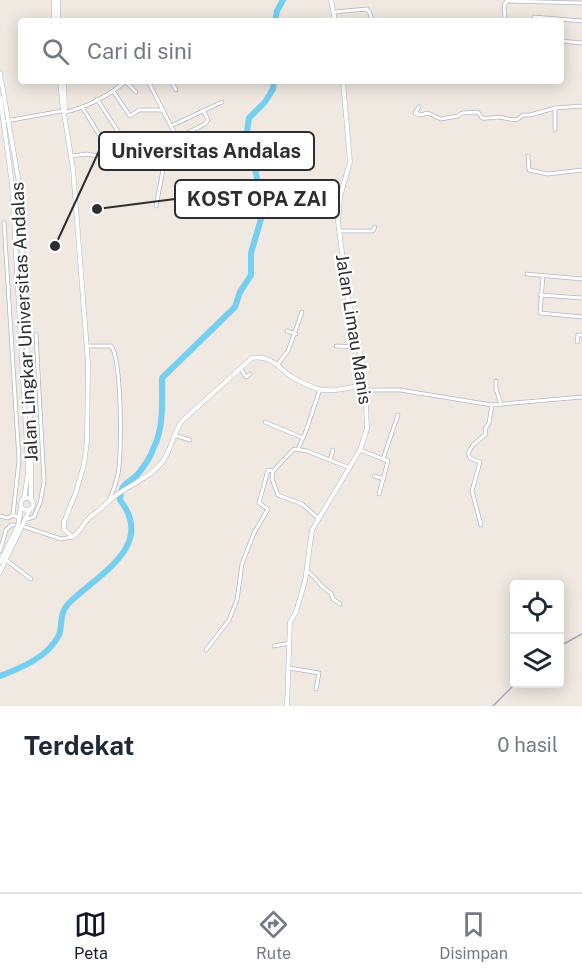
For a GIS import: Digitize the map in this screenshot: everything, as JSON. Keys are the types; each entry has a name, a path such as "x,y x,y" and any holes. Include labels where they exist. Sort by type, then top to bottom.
{"street":[{"path":"56,0 56,18"},
{"path":"331,0 335,18"},
{"path":"505,18 504,5 507,1 582,3"},
{"path":"334,12 367,9 371,18"},
{"path":"534,17 546,18"},
{"path":"564,20 582,21"},
{"path":"564,41 582,43"},
{"name":"Jalan Lingkar Universitas Andalas","path":"0,73 12,184 27,447 28,473 24,499"},
{"path":"62,84 71,156 87,346 87,441 84,464 64,522 67,534 72,537"},
{"path":"6,121 82,107 122,84"},
{"path":"129,84 136,92"},
{"path":"150,84 176,137 180,138 205,124 208,120 204,112"},
{"path":"173,84 176,90"},
{"name":"Jalan Limau Manis","path":"287,706 290,622 296,612 307,571 310,536 318,518 360,450 365,438 367,421 359,347 348,298 339,231 340,197 350,162 343,84"},
{"path":"112,91 130,116 139,110 163,110"},
{"name":"Jalan Lingkar Universitas Andalas","path":"0,97 18,183 31,438 31,501"},
{"path":"82,107 105,144 110,145 121,136 98,99"},
{"path":"171,126 222,102"},
{"path":"419,107 415,113 420,115 428,113 441,119 462,113 478,112 482,118 504,118 511,121 517,120 522,115 555,108 582,106"},
{"path":"555,108 555,130"},
{"path":"71,156 87,154 160,167 163,170 156,206"},
{"path":"528,156 529,170 548,174 582,170"},
{"path":"4,222 19,460 13,515"},
{"path":"339,231 373,231 375,227"},
{"path":"527,274 582,279"},
{"path":"543,276 539,309 541,314 582,317"},
{"path":"540,295 582,298"},
{"path":"280,366 296,334 302,312"},
{"path":"287,331 296,334"},
{"path":"13,515 22,519 34,517 40,503 44,482 36,334"},
{"path":"577,342 578,335 582,335"},
{"path":"87,346 111,346 115,350 120,407 119,472 110,500"},
{"path":"336,346 359,347"},
{"path":"26,527 62,539 72,537 81,531 88,519 101,511 110,500 144,478 162,462 178,425 192,409 240,367 255,357 280,366 293,378 320,389 345,390 364,387 400,390 492,405 582,397"},
{"path":"240,367 245,376 250,374"},
{"path":"496,381 501,404"},
{"path":"298,449 320,389"},
{"path":"482,525 472,491 480,462 470,458 468,453 477,440 485,435 484,429 489,423 492,405"},
{"path":"383,459 398,416"},
{"path":"265,422 303,438"},
{"path":"174,435 190,440"},
{"path":"318,518 302,504 278,495 272,479 273,471 292,449 307,451 350,468"},
{"path":"330,460 333,450"},
{"path":"360,450 388,463 379,494"},
{"path":"206,650 229,620 237,600 243,564 257,525 268,509 259,503 259,497 268,470 273,471"},
{"path":"374,476 384,479"},
{"path":"0,572 2,559 32,504 29,498 21,502 22,519"},
{"path":"21,507 25,510 30,509"},
{"path":"0,516 8,518 13,515"},
{"path":"1,548 6,531 14,525"},
{"path":"2,559 31,579"},
{"path":"307,571 340,604"},
{"path":"274,646 290,643"},
{"path":"289,668 319,673 316,689"}],"waterway":[{"path":"276,18 283,0"},
{"path":"0,676 25,665 48,650 59,635 62,615 68,604 106,571 127,546 131,532 129,517 120,500 121,494 125,485 137,475 144,465 157,439 162,413 162,378 235,307 240,292 251,275 251,253 261,219 257,178 247,131 249,118 265,102 274,84"}],"railway":[{"path":"564,644 582,634"},
{"path":"493,706 511,688"}],"place":[{"name":"KOST OPA ZAI","path":"97,209"},
{"name":"Universitas Andalas","path":"55,246"}]}
